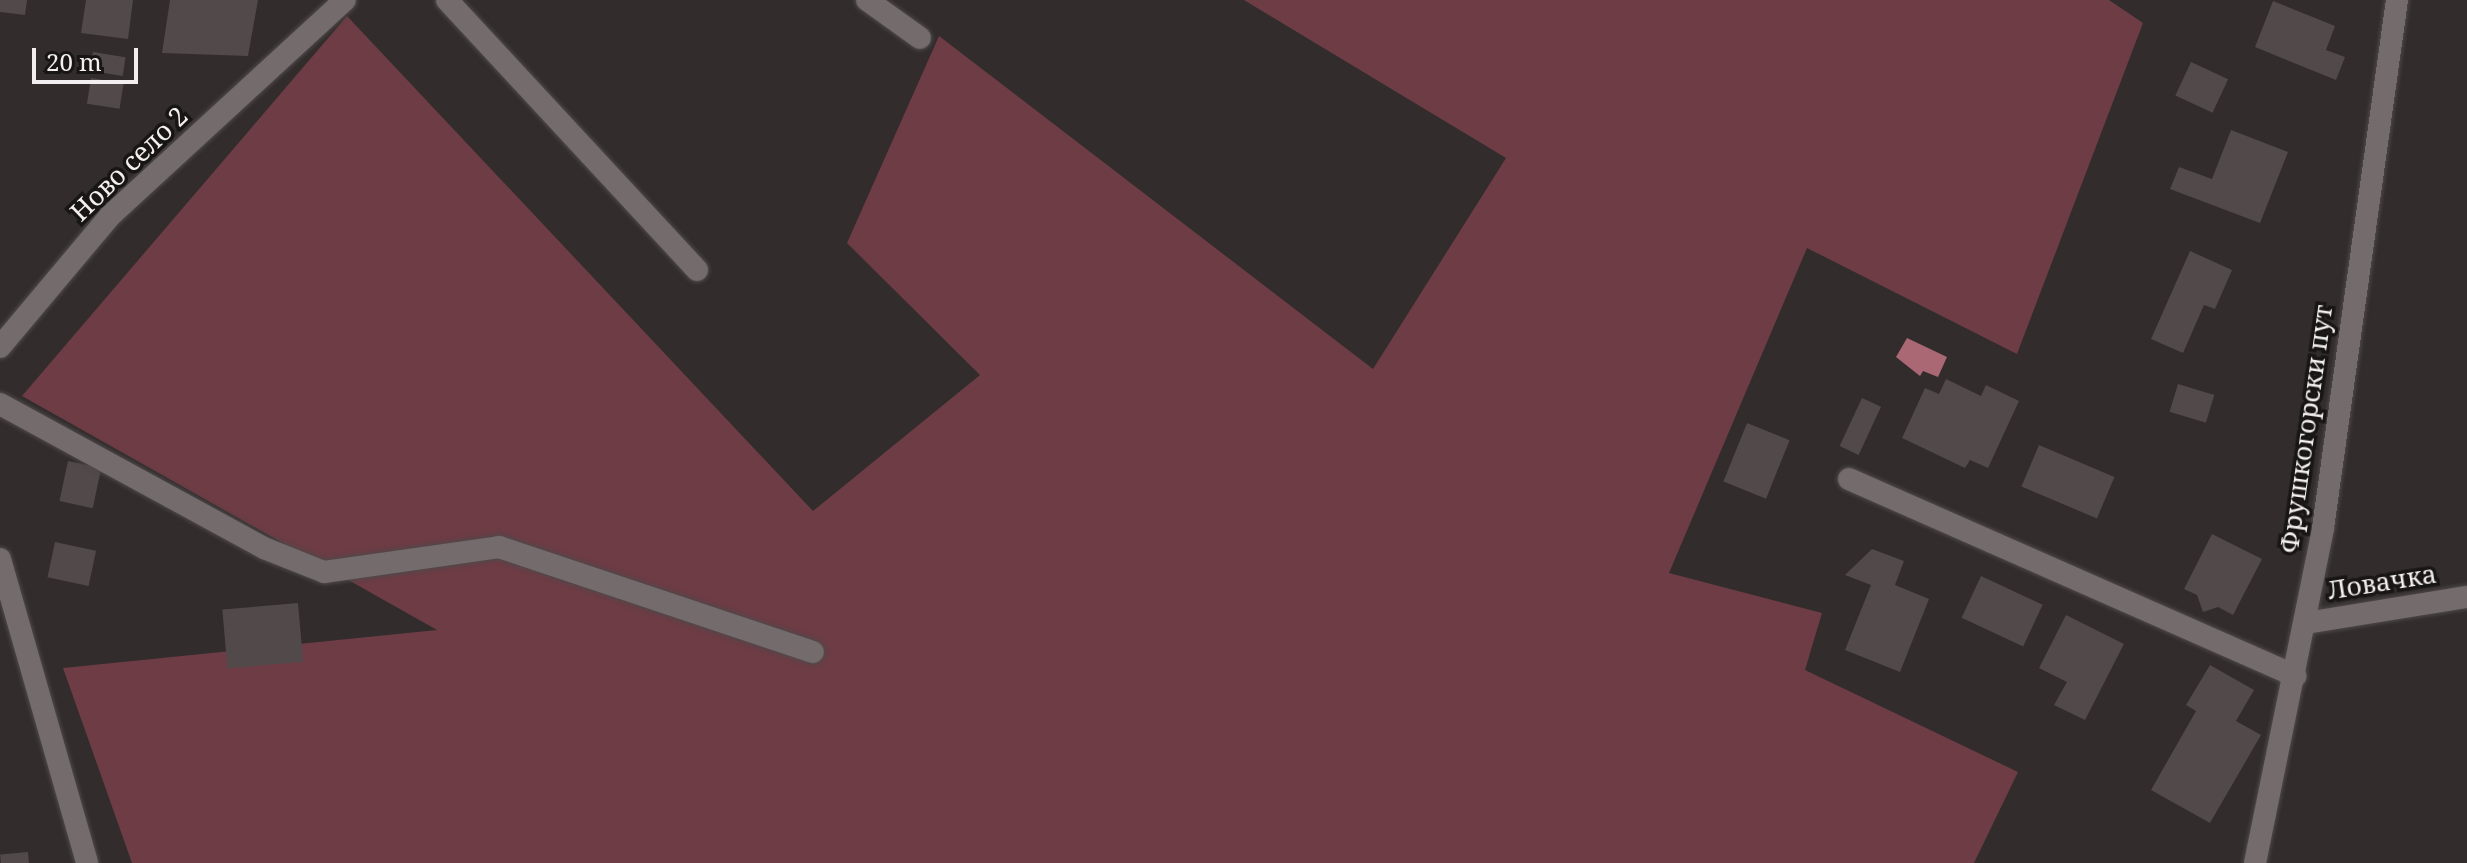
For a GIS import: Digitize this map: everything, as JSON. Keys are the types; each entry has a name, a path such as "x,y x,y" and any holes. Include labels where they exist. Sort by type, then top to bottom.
{"street":[{"name":"Ново село 2","path":"0,347 110,216 345,0"},
{"path":"447,0 697,270"},
{"path":"867,0 920,38"},
{"name":"Фрушкогорски пут","path":"2255,863 2306,623 2397,0"},
{"path":"0,404 264,548 324,572 499,547 813,652"},
{"path":"1849,479 2296,676"},
{"path":"0,559 87,863"},
{"name":"Ловачка","path":"2306,623 2467,597"}],"shaded area":[{"path":"1244,0 2109,0 2143,23 2017,354 1807,248 1669,573 1822,613 1805,670 2018,772 1974,863 132,863 63,668 437,630 22,396 347,16 813,511 980,375 847,243 939,36 1373,369 1506,158"},
{"path":"1907,338 1947,357 1938,377 1923,371 1920,376 1896,357"}],"building":[{"path":"0,0 27,0 25,15 0,12"},
{"path":"86,0 133,0 128,39 81,33"},
{"path":"170,0 258,0 248,56 162,53"},
{"path":"2273,1 2335,26 2326,50 2345,57 2336,80 2255,47"},
{"path":"93,52 126,57 123,76 90,71"},
{"path":"2191,62 2228,79 2213,113 2175,96"},
{"path":"91,78 124,83 120,109 87,104"},
{"path":"2231,130 2288,152 2260,223 2170,189 2179,167 2212,179"},
{"path":"2190,251 2232,270 2215,309 2204,305 2183,353 2151,339"},
{"path":"1946,379 1981,396 1986,385 2019,401 1988,468 1970,460 1965,468 1902,438 1925,388 1939,394"},
{"path":"2178,384 2214,395 2206,423 2170,412"},
{"path":"1862,398 1881,407 1859,455 1840,446"},
{"path":"1747,423 1790,440 1766,499 1723,481"},
{"path":"2039,445 2114,477 2097,518 2021,486"},
{"path":"68,461 101,468 93,508 59,501"},
{"path":"2212,534 2262,559 2233,615 2218,607 2203,612 2197,595 2184,589"},
{"path":"55,542 96,551 89,586 48,577"},
{"path":"1872,549 1904,561 1895,585 1929,599 1900,672 1845,650 1871,585 1845,575"},
{"path":"1981,576 2043,605 2023,646 1962,618"},
{"path":"298,603 303,662 227,668 222,610"},
{"path":"2066,615 2124,644 2085,720 2054,705 2067,682 2039,668"},
{"path":"2210,665 2254,690 2236,721 2261,735 2210,823 2151,790 2196,711 2186,705"},
{"path":"28,852 29,863 1,863 0,854"}]}
